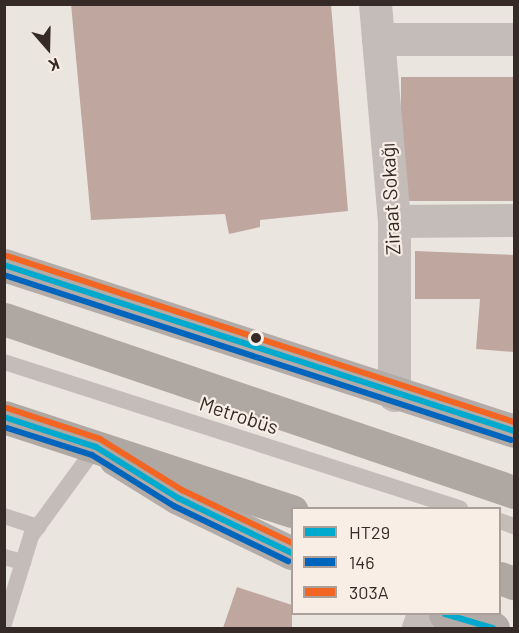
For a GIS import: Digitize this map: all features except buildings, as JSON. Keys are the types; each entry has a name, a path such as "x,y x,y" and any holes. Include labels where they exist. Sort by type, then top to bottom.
{"highway":[{"path":"4,319 514,492"},
{"path":"4,417 291,511"}],"main road":[{"path":"4,265 394,395 514,431"},
{"path":"96,447 178,498 291,553"},
{"path":"448,615 493,628"}],"street":[{"name":"Ziraat Sokağı","path":"375,4 394,221 394,395"},
{"path":"378,39 514,39"},
{"path":"394,221 514,220"}],"lane":[{"name":"Metrobüs","path":"4,362 457,507"},
{"path":"4,624 9,592 38,526 96,447"},
{"path":"4,516 38,526"},
{"path":"4,557 23,562"}],"transit line":[{"name":"303A","path":"7,256 514,422"},
{"name":"HT29","path":"4,265 514,431"},
{"name":"146","path":"4,275 511,440"},
{"name":"303A","path":"7,408 100,439 182,490 291,543"},
{"name":"HT29","path":"4,417 96,447 178,498 291,553"},
{"name":"146","path":"4,427 92,455 174,506 288,561"},
{"name":"HT29","path":"448,615 493,628"}]}
